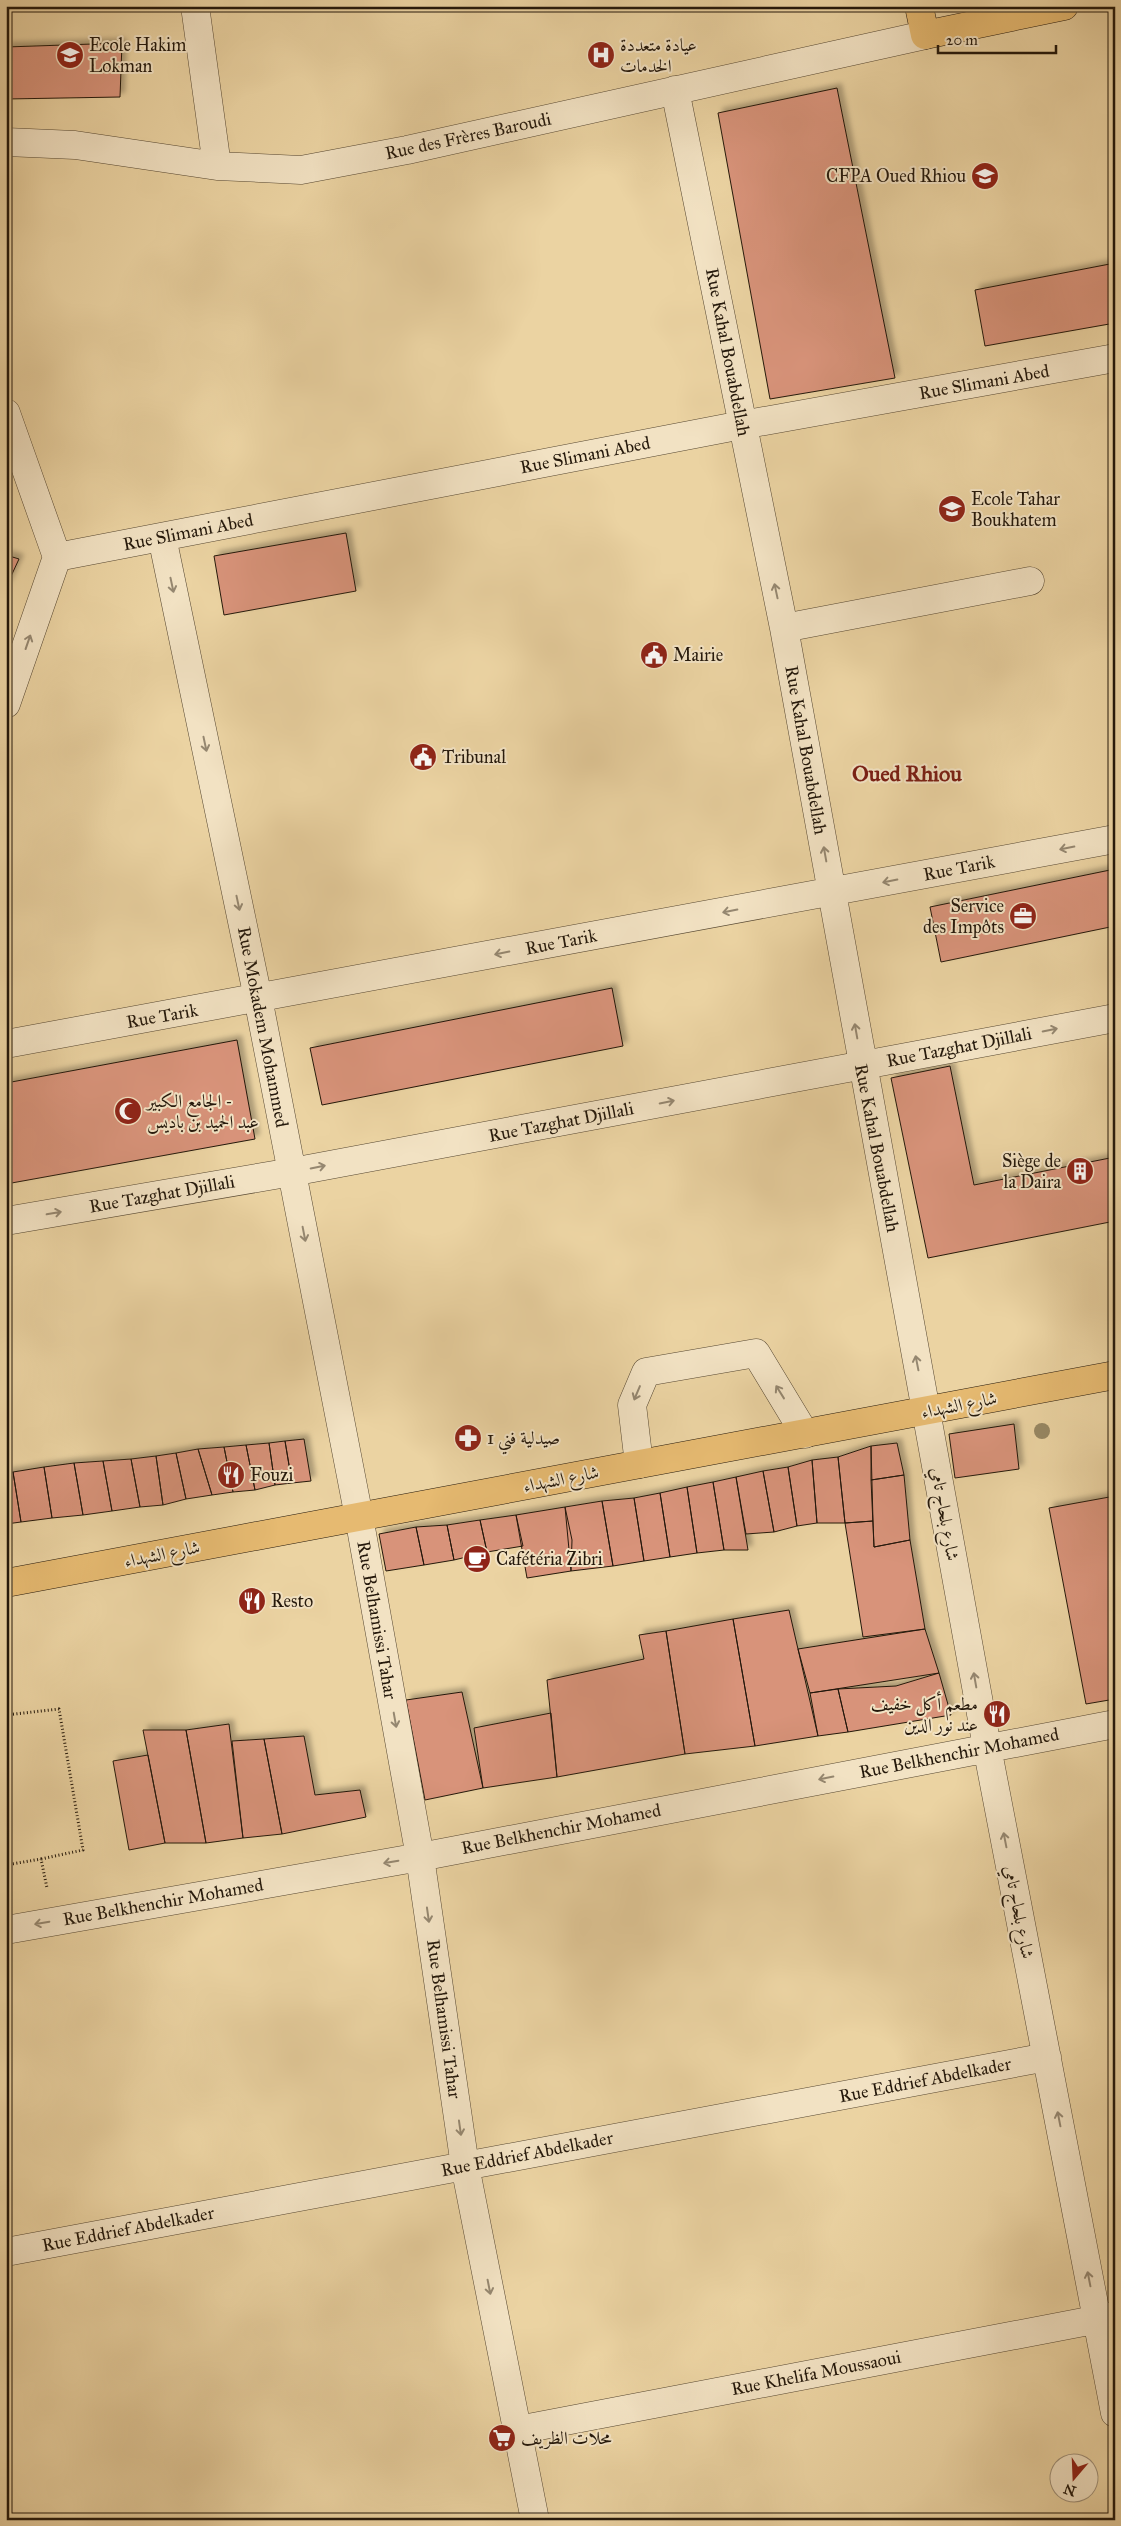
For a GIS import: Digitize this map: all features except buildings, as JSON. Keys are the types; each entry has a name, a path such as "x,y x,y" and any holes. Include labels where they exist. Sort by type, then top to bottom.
{"main road":[{"path":"919,6 925,35 1064,6"},
{"name":"شارع الشهداء","path":"6,1583 1115,1375"}],"street":[{"path":"195,6 217,166"},
{"name":"Rue des Frères Baroudi","path":"6,142 75,145 217,166 301,170 407,150 925,35"},
{"name":"Rue Kahal Bouabdellah","path":"675,90 784,628 926,1411"},
{"name":"Rue Slimani Abed","path":"57,557 742,425 1115,358"},
{"path":"6,413 57,557 6,704"},
{"name":"Rue Mokadem Mohammed","path":"162,537 258,998 359,1517"},
{"path":"784,628 1030,581"},
{"name":"Rue Tarik","path":"6,1044 1115,839"},
{"name":"Rue Tazghat Djillali","path":"6,1221 292,1172 1115,1018"},
{"path":"640,1464 632,1406 646,1372 756,1353 805,1434"},
{"name":"شارع بلحاج تامي","path":"926,1411 987,1747 1047,2057 1106,2317 1115,2413"},
{"name":"Rue Belhamissi Tahar","path":"359,1517 420,1857 465,2166 535,2520"},
{"name":"Rue Belkhenchir Mohamed","path":"6,1930 420,1857 1115,1724"},
{"name":"Rue Eddrief Abdelkader","path":"6,2252 1047,2057"},
{"name":"Rue Khelifa Moussaoui","path":"518,2430 1106,2317"}],"path":[{"path":"6,1715 59,1709 83,1850 6,1866"},
{"path":"41,1859 54,1921"}],"place":[{"name":"Ecole Hakim Lokman","path":"70,55"},
{"name":"عيادة متعددة الخدمات","path":"601,55"},
{"name":"CFPA Oued Rhiou","path":"985,176"},
{"name":"Ecole Tahar Boukhatem","path":"952,509"},
{"name":"Mairie","path":"654,655"},
{"name":"Tribunal","path":"423,757"},
{"name":"Service des Impôts","path":"1023,916"},
{"name":"الجامع الكبير - عبد الحميد بن باديس","path":"128,1111"},
{"name":"Siège de la Daira","path":"1080,1171"},
{"name":"صيدلية فني 1","path":"468,1438"},
{"name":"Fouzi","path":"231,1475"},
{"name":"Cafétéria Zibri","path":"477,1559"},
{"name":"Resto","path":"252,1601"},
{"name":"مطعم أكل خفيف عند نور الدين","path":"997,1714"},
{"name":"محلات الظريف","path":"502,2438"}],"district":[{"name":"Oued Rhiou","path":"907,773"}]}
